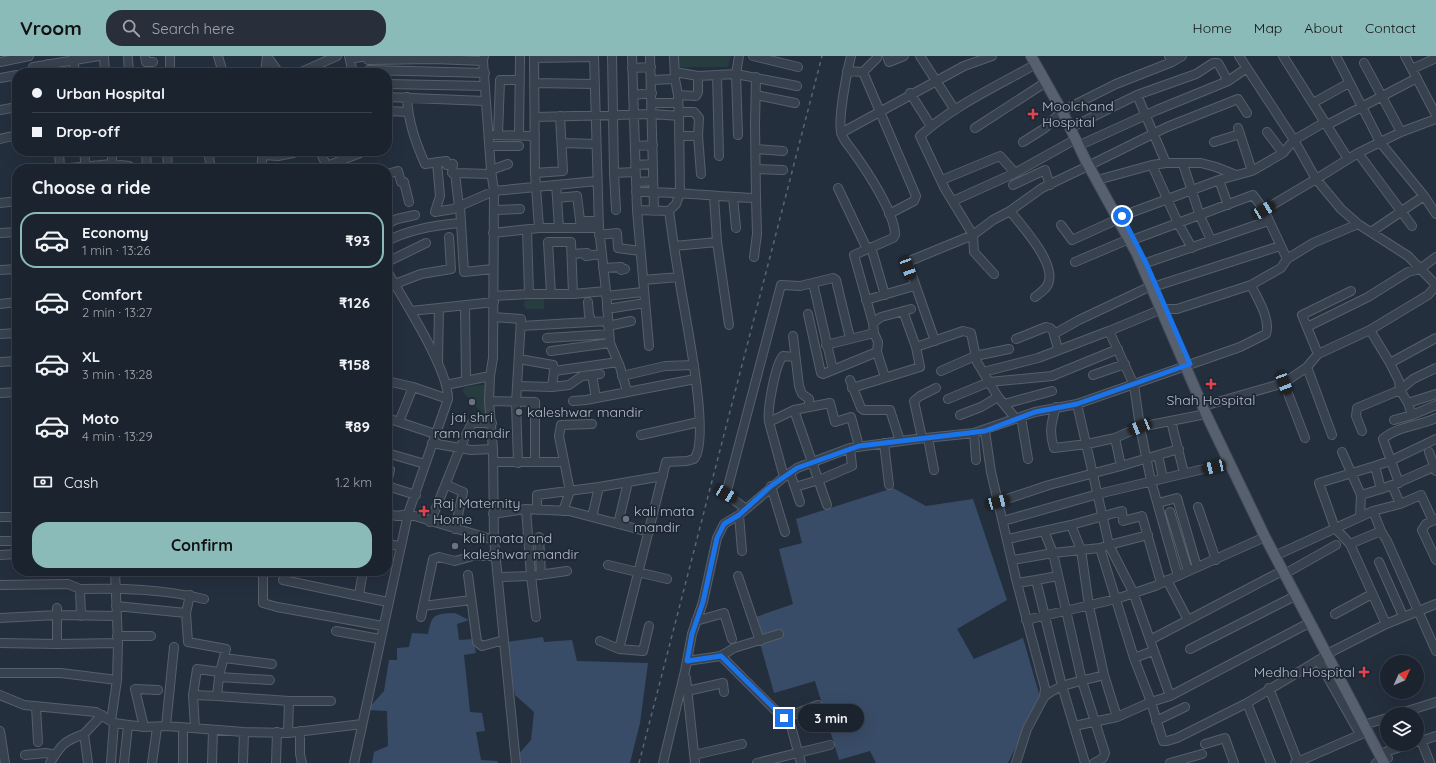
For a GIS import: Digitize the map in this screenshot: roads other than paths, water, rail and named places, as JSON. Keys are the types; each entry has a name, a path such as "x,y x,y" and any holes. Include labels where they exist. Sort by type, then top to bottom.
{"main road":[{"path":"1033,60 1062,110 1090,165 1146,263 1154,286"},
{"path":"1090,165 1101,179 1120,217"},
{"path":"1132,239 1164,309 1229,463 1264,537 1295,591 1325,656"},
{"path":"1207,410 1278,554 1285,572"},
{"path":"1295,591 1325,656 1384,760"}],"street":[{"path":"0,62 29,56"},
{"path":"33,68 61,59 99,56"},
{"path":"104,56 105,68"},
{"path":"145,56 146,62 153,62"},
{"path":"170,56 170,68"},
{"path":"218,56 222,68"},
{"path":"266,68 267,56 275,68"},
{"path":"310,68 336,56"},
{"path":"519,136 520,56"},
{"path":"539,228 535,173 534,57 594,56 599,228 608,327 610,343 627,391"},
{"path":"612,56 616,210"},
{"path":"632,56 637,210 643,292 649,346"},
{"path":"650,56 654,210"},
{"path":"637,210 669,211 676,204 680,193 679,114 674,56"},
{"path":"738,135 736,74 740,56"},
{"path":"753,56 776,59 798,67"},
{"path":"851,56 847,71 841,133 870,176 889,214 895,235 856,253 854,259 873,323 874,333 878,342 877,352 885,377"},
{"path":"887,56 889,62 904,56"},
{"path":"920,56 937,80 955,110"},
{"path":"841,133 880,113 910,93 964,66 992,56"},
{"path":"1023,142 1045,128 1062,110 1171,59 1182,56"},
{"path":"1056,408 1050,427 1051,440 1054,448 1087,444 1115,438 1140,427 1171,421 1207,410 1284,383 1308,367 1318,354 1370,330 1428,295 1436,286 1408,256 1358,224 1341,210 1316,179 1294,140 1239,56"},
{"path":"1282,56 1348,159"},
{"path":"1336,56 1380,142 1424,196 1436,214"},
{"path":"1264,210 1348,159 1380,142 1401,132 1435,120 1417,78 1405,56"},
{"path":"367,57 369,68"},
{"path":"73,58 74,68"},
{"path":"128,58 129,68"},
{"path":"352,68 349,58 484,58 485,101 494,191 494,317 493,358 490,376 489,401 493,448 494,540 516,763"},
{"path":"847,71 863,72 877,58"},
{"path":"1412,69 1436,58"},
{"path":"994,274 974,252 973,235 953,201 920,136 931,126 1033,60"},
{"path":"1070,128 1137,95 1196,74 1213,63 1218,63 1228,81"},
{"path":"1364,63 1401,132"},
{"path":"48,64 48,68"},
{"path":"632,68 651,67"},
{"path":"953,201 1145,115 1228,81 1247,68"},
{"path":"392,72 485,73"},
{"path":"863,72 916,196 914,201 889,214"},
{"path":"717,74 719,156"},
{"path":"651,80 675,76 736,74 796,86"},
{"path":"0,78 12,76"},
{"path":"652,103 696,96 698,92 698,76"},
{"path":"754,257 758,214 756,198 756,77"},
{"path":"1061,225 1072,240 1120,217 1218,180 1252,171 1283,153 1294,140 1417,78"},
{"path":"498,135 500,80 520,80"},
{"path":"975,128 1046,82"},
{"path":"534,83 595,84"},
{"path":"1313,103 1349,83"},
{"path":"392,84 485,86"},
{"path":"633,94 652,93"},
{"path":"910,93 931,126"},
{"path":"1137,95 1152,134 1166,163"},
{"path":"756,96 795,103"},
{"path":"392,97 485,101"},
{"path":"407,97 412,132 425,164 446,161 447,165 453,164 452,173 455,173 461,223 464,272"},
{"path":"935,341 908,268 909,262 973,235 1042,188 1152,134 1238,99 1247,112"},
{"path":"0,110 12,108"},
{"path":"392,111 408,112"},
{"path":"535,117 679,114 694,112 698,114 700,118 698,136 701,174"},
{"path":"535,173 564,171 560,116"},
{"path":"1214,142 1239,131 1252,171"},
{"path":"1267,132 1283,153"},
{"path":"488,134 535,136"},
{"path":"0,139 12,136"},
{"path":"679,136 698,136"},
{"path":"562,143 596,144"},
{"path":"634,146 653,145"},
{"path":"489,146 519,146"},
{"path":"756,150 783,151"},
{"path":"1358,154 1412,226"},
{"path":"112,156 112,164"},
{"path":"336,164 353,156"},
{"path":"942,180 1000,156 1015,173"},
{"path":"437,162 440,196 435,212 459,207 494,191 597,181"},
{"path":"1101,179 1152,165 1166,163 1201,163 1216,167 1236,176"},
{"path":"455,173 491,172 508,164"},
{"path":"614,173 653,164"},
{"path":"1182,164 1200,216 1211,240"},
{"path":"1152,165 1178,224 1192,248"},
{"path":"757,169 783,170"},
{"path":"1013,185 1045,170 1050,185"},
{"path":"392,173 398,171 400,182 404,182 409,202"},
{"path":"1218,180 1228,205"},
{"path":"636,182 653,181"},
{"path":"556,185 559,228"},
{"path":"838,188 869,248 885,295"},
{"path":"636,192 756,198"},
{"path":"1075,262 1132,239 1200,216 1253,195 1264,210 1287,259"},
{"path":"558,198 577,196 578,215 581,215 581,225"},
{"path":"714,196 717,242 729,325"},
{"path":"1371,232 1424,196"},
{"path":"733,197 736,228"},
{"path":"0,203 12,202"},
{"path":"494,210 520,209"},
{"path":"619,649 666,462 687,461 697,455 699,422 694,365 669,211"},
{"path":"1010,211 1032,238 1049,272 1048,284 1035,297"},
{"path":"392,222 415,215"},
{"path":"1146,263 1268,221"},
{"path":"392,238 399,234 415,230 461,223"},
{"path":"983,372 1016,365 1164,309 1177,308 1251,285 1281,268 1287,259 1313,243 1358,224"},
{"path":"494,233 581,225 616,233 618,248 640,251"},
{"path":"528,230 529,294"},
{"path":"0,233 12,232"},
{"path":"450,238 451,269"},
{"path":"551,294 548,242 571,242 574,294"},
{"path":"674,246 717,242"},
{"path":"392,260 426,243"},
{"path":"1054,334 1079,320 1154,286 1280,246"},
{"path":"572,254 587,253 586,256 601,254"},
{"path":"1307,327 1368,296 1408,272 1420,269 1436,257"},
{"path":"603,268 621,267 621,270 625,269"},
{"path":"0,270 12,269"},
{"path":"394,284 421,274 451,269 464,272 494,269"},
{"path":"643,280 679,277"},
{"path":"746,509 726,494 781,285 800,286 833,278 836,280 850,338"},
{"path":"354,763 396,562 408,514 416,495 435,434 448,399 446,385 438,363 411,311 392,280"},
{"path":"813,283 826,345 833,370"},
{"path":"663,763 685,672 692,634 710,573 717,538 724,524 739,515 771,486 787,475 812,462 850,448 985,431 1035,412 1077,404 1240,347 1266,334 1267,325 1251,285"},
{"path":"866,300 914,286"},
{"path":"1318,354 1302,315 1351,291"},
{"path":"411,311 465,305 529,294 606,294 643,292"},
{"path":"588,302 592,322"},
{"path":"0,304 12,303"},
{"path":"607,309 645,303"},
{"path":"465,305 466,380"},
{"path":"438,363 439,308"},
{"path":"873,323 881,317 907,310 916,347 920,367 885,377 851,384 861,408 864,410 890,410 900,441"},
{"path":"808,314 821,373 823,374 877,352"},
{"path":"494,317 521,319 516,403 518,463"},
{"path":"547,338 608,327 631,321"},
{"path":"521,326 592,322 608,327"},
{"path":"1016,339 1046,327 1050,328 1054,334 1058,349"},
{"path":"1370,330 1390,363 1412,415"},
{"path":"916,347 963,332 968,331 971,333 975,356 988,382 998,397 1018,418 1028,459"},
{"path":"1109,331 1134,385 1140,427 1151,481 1178,576"},
{"path":"0,334 12,333"},
{"path":"826,345 874,333"},
{"path":"793,336 800,391 809,399 809,407"},
{"path":"1390,363 1436,338"},
{"path":"551,351 610,343"},
{"path":"941,371 975,356 1009,348"},
{"path":"948,399 988,382 1052,376 1118,349"},
{"path":"795,357 783,356 780,362 773,388 769,422 787,475 795,487 800,502"},
{"path":"519,359 553,365 554,371 552,387"},
{"path":"0,362 12,361"},
{"path":"554,371 618,362"},
{"path":"1093,375 1125,364"},
{"path":"622,376 664,366 694,365"},
{"path":"1308,367 1332,435"},
{"path":"1362,431 1356,416 1357,408 1399,385 1436,368"},
{"path":"518,386 552,387 569,385 577,378 596,374 596,398"},
{"path":"446,385 490,376"},
{"path":"573,400 596,398 695,379"},
{"path":"392,382 414,387 448,399"},
{"path":"1284,383 1305,438"},
{"path":"399,422 414,387"},
{"path":"934,470 914,401 920,396 936,388"},
{"path":"1004,404 1052,391"},
{"path":"0,393 12,392"},
{"path":"1408,403 1436,394"},
{"path":"960,415 981,407 998,397"},
{"path":"489,401 516,403 534,402 535,462"},
{"path":"769,422 794,410 830,403 834,422 851,417 859,446"},
{"path":"1077,404 1109,545 1133,592 1170,696"},
{"path":"1394,420 1412,415 1436,405"},
{"path":"794,410 812,462 820,480 827,505"},
{"path":"1400,504 1384,439 1390,432 1424,424 1436,418"},
{"path":"392,420 435,434"},
{"path":"1171,421 1184,473"},
{"path":"641,435 699,422"},
{"path":"430,522 447,485 459,449 472,423 492,423"},
{"path":"563,511 570,491 562,443 559,436 561,425 592,424"},
{"path":"985,431 998,502 1013,560 1026,620 1045,688 1044,697"},
{"path":"974,433 976,460"},
{"path":"1115,438 1122,466"},
{"path":"1386,624 1350,544 1335,528 1320,483 1390,461 1436,440"},
{"path":"432,443 471,450 493,448"},
{"path":"884,443 889,485"},
{"path":"795,487 820,480 852,466 850,448"},
{"path":"998,502 1049,485 1179,450"},
{"path":"1342,452 1361,495 1360,517"},
{"path":"1361,495 1395,484 1414,474 1435,468 1429,452"},
{"path":"392,454 425,464"},
{"path":"1158,455 1163,478"},
{"path":"492,462 564,462"},
{"path":"1003,521 1098,494 1229,463"},
{"path":"1375,466 1382,489"},
{"path":"537,510 537,495 599,487 663,476"},
{"path":"618,524 628,482"},
{"path":"447,485 463,492 455,529"},
{"path":"771,486 785,532"},
{"path":"592,517 599,487"},
{"path":"392,488 416,495"},
{"path":"1278,554 1372,511 1400,504 1421,496 1435,520 1426,524 1422,530 1436,560"},
{"path":"1158,503 1177,498 1197,567"},
{"path":"1198,507 1216,560"},
{"path":"493,514 526,509 563,511 649,532"},
{"path":"526,509 536,617"},
{"path":"1008,539 1071,525 1122,511 1124,521 1142,516 1164,582 1188,620"},
{"path":"1372,511 1387,541 1417,610 1434,639 1436,651"},
{"path":"1170,512 1188,571"},
{"path":"392,515 397,516 408,514 430,522 494,540"},
{"path":"739,515 742,551"},
{"path":"0,517 12,517"},
{"path":"1071,525 1081,550 1089,606 1104,675 1117,716"},
{"path":"1044,531 1053,553 1082,681 1105,753 1099,761 1094,763"},
{"path":"1350,544 1381,531"},
{"path":"1013,560 1053,553 1100,548 1148,535"},
{"path":"539,537 541,574"},
{"path":"1026,620 1044,614 1089,606 1116,599 1164,582 1216,560 1264,537"},
{"path":"0,541 11,541"},
{"path":"392,545 400,546"},
{"path":"1150,640 1336,545"},
{"path":"1100,548 1134,658 1151,702 1163,741 1167,741 1247,703 1269,688 1325,656 1386,624 1417,610 1436,604"},
{"path":"0,554 12,554"},
{"path":"421,617 432,563 435,557 455,561 473,556 495,556"},
{"path":"392,561 396,562"},
{"path":"1379,562 1403,616"},
{"path":"608,565 667,579"},
{"path":"498,577 531,576 567,571"},
{"path":"468,575 479,645 487,645 504,640"},
{"path":"111,763 112,722 117,680 115,576"},
{"path":"264,576 263,603 277,607 383,626"},
{"path":"359,596 362,576"},
{"path":"738,576 760,641"},
{"path":"1017,583 1058,576"},
{"path":"283,580 388,602"},
{"path":"1036,580 1062,686 1085,763"},
{"path":"0,585 68,584 80,589 115,588 167,592 190,595 204,599"},
{"path":"80,589 81,616"},
{"path":"1190,649 1295,591"},
{"path":"1335,614 1372,594"},
{"path":"190,595 186,613 188,642 226,649 217,696"},
{"path":"423,606 471,600"},
{"path":"116,606 186,613"},
{"path":"0,618 57,612 81,616 116,616"},
{"path":"57,612 57,644"},
{"path":"696,621 724,613 732,639"},
{"path":"1074,726 1117,716 1170,696 1309,622"},
{"path":"600,641 619,649 643,652 649,626"},
{"path":"336,631 380,639"},
{"path":"687,661 721,656 734,648 779,634"},
{"path":"0,643 57,644 151,636"},
{"path":"166,726 174,647"},
{"path":"1134,658 1153,651"},
{"path":"721,656 791,726 800,752 801,763"},
{"path":"224,658 272,664"},
{"path":"194,728 193,694 197,669 220,674 270,680"},
{"path":"685,672 694,759 742,744"},
{"path":"0,673 61,673 117,680"},
{"path":"1016,763 1026,729 1044,697 1051,691 1062,686 1104,675"},
{"path":"687,691 723,683 724,692"},
{"path":"1269,688 1297,762 1380,722"},
{"path":"144,727 135,689 158,690"},
{"path":"193,694 289,701 331,701"},
{"path":"0,695 24,705 96,712 112,722 144,727 157,728 166,726 244,732 288,732 362,724"},
{"path":"288,732 289,701"},
{"path":"1420,707 1436,702"},
{"path":"1247,703 1271,763"},
{"path":"784,718 818,705"},
{"path":"36,707 38,742"},
{"path":"1156,721 1185,707"},
{"path":"50,763 68,740 84,734 102,715"},
{"path":"124,763 128,725"},
{"path":"152,763 157,728"},
{"path":"183,728 183,763"},
{"path":"212,763 214,730"},
{"path":"0,731 5,763"},
{"path":"300,731 300,754 302,763"},
{"path":"243,763 244,732"},
{"path":"276,763 277,732"},
{"path":"84,734 88,763"},
{"path":"1424,740 1436,736"},
{"path":"1205,744 1225,738 1233,762"},
{"path":"757,763 830,745"},
{"path":"1384,760 1399,751"},
{"path":"1424,751 1430,763"},
{"path":"25,755 46,753 55,755"},
{"path":"1170,763 1202,754"}],"water":[{"path":"893,488 926,506 973,499 1007,600 957,629 974,659 1023,638 1040,697 1008,763 876,763 870,751 839,760 815,681 774,693 753,618 793,604 779,549 802,543 796,519"},
{"path":"455,613 469,620 457,624 459,640 473,639 476,653 464,655 470,712 482,713 485,731 476,732 481,760 497,761 498,763 372,763 374,752 388,746 387,711 367,710 384,691 389,660 397,660 397,648 409,647 412,633 428,634 431,622 435,616"},
{"path":"543,637 544,642 572,640 577,661 648,663 640,723 630,763 518,763 517,756 531,740 534,712 515,695 506,642"}],"railway":[{"path":"639,763 822,56"}],"place":[{"name":"Moolchand Hospital","path":"1033,114"},
{"name":"Shah Hospital","path":"1211,384"},
{"name":"jai shri ram mandir","path":"472,402"},
{"name":"kaleshwar mandir","path":"519,412"},
{"name":"Raj Maternity Home","path":"424,511"},
{"name":"kali mata mandir","path":"626,519"},
{"name":"kali mata and kaleshwar mandir","path":"455,546"},
{"name":"Medha Hospital","path":"1364,672"}]}
